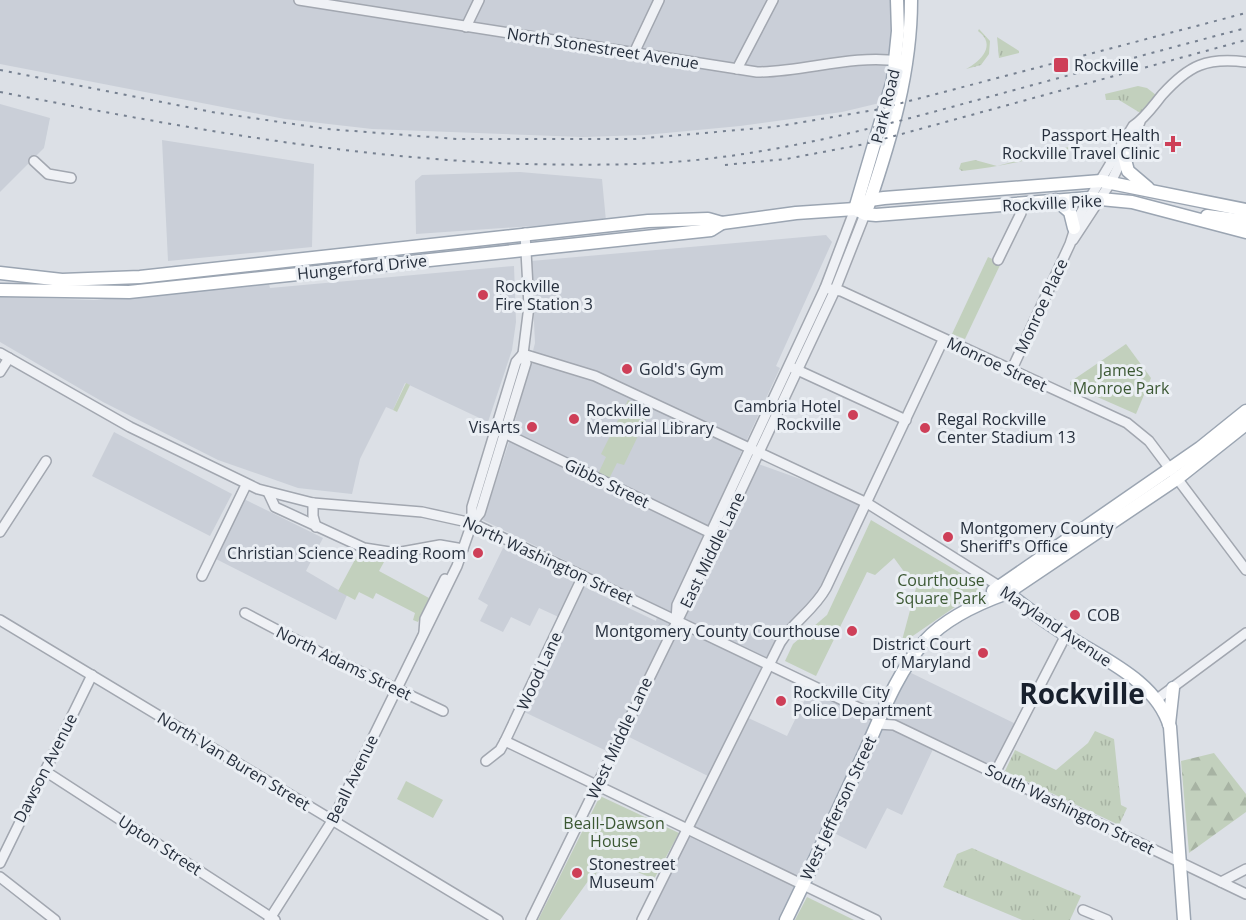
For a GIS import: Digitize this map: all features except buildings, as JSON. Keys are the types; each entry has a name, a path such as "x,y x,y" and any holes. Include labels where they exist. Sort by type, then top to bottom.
{"main road":[{"name":"Park Road","path":"860,212 888,101 902,62 897,0"},
{"name":"Park Road","path":"870,200 897,115 911,0"},
{"path":"1124,156 1128,171 1151,190"},
{"name":"Rockville Pike","path":"870,200 1106,181 1246,210"},
{"name":"Rockville Pike","path":"860,212 1096,199 1131,202 1173,211 1246,232"},
{"name":"Hungerford Drive","path":"0,273 62,280 140,277 648,221 708,219 722,223 796,213 860,212 870,200"},
{"path":"1056,200 1070,212 1074,228"},
{"path":"1173,211 1246,221"},
{"name":"Hungerford Drive","path":"0,290 108,293 151,290 711,230 722,223"},
{"path":"151,290 157,279 176,276 180,272"},
{"path":"108,293 122,285 137,283 140,277"},
{"path":"1003,589 1028,579 1175,473 1246,411"},
{"path":"1003,589 1246,424"},
{"path":"1028,579 1024,592 1031,610"},
{"name":"West Jefferson Street","path":"786,920 908,663 926,639 945,624 1003,589"},
{"name":"Maryland Avenue","path":"1003,589 1066,635 1131,675 1156,699 1169,724 1184,920"},
{"path":"1169,724 1173,688"}],"street":[{"name":"North Stonestreet Avenue","path":"299,0 737,69 775,72 862,59 902,62"},
{"path":"466,27 479,0"},
{"path":"634,53 659,0"},
{"path":"737,69 773,0"},
{"path":"1106,181 1124,156 1140,122 1163,94 1198,66 1222,59 1246,62"},
{"path":"1096,199 1125,137 1133,126 1140,122"},
{"path":"34,161 48,174 71,178"},
{"name":"Monroe Place","path":"1070,244 1074,228 1096,199"},
{"name":"Monroe Place","path":"1012,369 1070,244 1096,199"},
{"path":"998,260 1021,213 1021,203"},
{"name":"East Middle Lane","path":"676,620 678,605 715,535 754,451 788,367 860,212"},
{"name":"East Middle Lane","path":"754,451 798,370 836,290 860,212"},
{"name":"Beall Avenue","path":"271,919 332,821 424,632 425,619 455,556 463,550 472,523 480,513 516,362 523,354 529,306 525,233"},
{"name":"Monroe Street","path":"825,288 836,290 1127,423 1149,441 1175,473 1246,570"},
{"path":"642,920 787,632 818,601 867,503 943,340"},
{"name":"Maryland Avenue","path":"523,354 595,375 867,503 1003,589"},
{"path":"0,372 4,356"},
{"name":"North Washington Street","path":"4,356 130,427 246,485 313,503 422,512 472,523 770,665"},
{"path":"788,367 906,420"},
{"name":"Gibbs Street","path":"500,431 715,535"},
{"path":"0,532 46,460"},
{"path":"202,576 246,485"},
{"name":"North Washington Street","path":"268,492 275,507 316,527 373,550 396,553 448,545 463,550"},
{"path":"313,503 316,527"},
{"name":"Wood Lane","path":"486,760 500,750 505,741 583,576"},
{"name":"North Adams Street","path":"245,614 396,690 443,711"},
{"name":"North Van Buren Street","path":"0,620 332,821 483,916 498,920"},
{"name":"West Middle Lane","path":"531,920 676,620"},
{"path":"1156,699 1246,633"},
{"path":"995,773 1066,635"},
{"name":"South Washington Street","path":"770,665 1246,894"},
{"name":"Dawson Avenue","path":"0,863 92,675"},
{"path":"505,741 876,920"},
{"name":"Upton Street","path":"45,771 271,919"},
{"path":"1221,882 1246,869"},
{"path":"0,877 55,920"},
{"path":"1083,910 1107,920"}],"shaded area":[{"path":"0,0 897,0 888,101 842,112 740,126 645,135 583,137 372,129 285,119 0,64"},
{"path":"0,104 50,118 44,148 0,192"},
{"path":"162,140 314,164 312,247 168,261"},
{"path":"520,172 602,179 606,221 416,234 415,181 422,175"},
{"path":"826,235 832,242 776,366 780,368 739,457 867,503 826,588 787,632 744,716 787,736 812,685 880,718 905,670 1020,726 995,773 935,745 902,815 887,808 866,849 828,830 786,920 642,920 712,778 623,734 613,754 520,710 563,619 539,608 530,626 511,617 503,632 480,621 488,605 478,599 503,548 656,621 659,607 483,520 512,433 535,343 531,261"},
{"path":"514,266 516,322 512,350 488,422 405,383 393,410 386,407 360,459 352,494 298,488 218,460 103,402 0,342 0,297 94,300 269,284 270,288"},
{"path":"114,432 232,494 210,536 92,476"},
{"path":"244,499 323,538 306,571 347,595 336,620 214,558"}],"green space":[{"path":"979,29 990,41 989,54 981,65 966,69 977,62 987,47"},
{"path":"997,37 1019,51 1019,53 999,58"},
{"path":"1138,86 1147,88 1156,95 1142,114 1119,100 1106,100 1105,94"},
{"path":"1076,145 1077,147 1006,165 962,171 959,169 961,163 975,160 997,166"},
{"path":"988,257 1001,263 965,339 952,334"},
{"name":"James Monroe Park","path":"1126,344 1151,378 1136,414 1070,385 1070,382"},
{"path":"406,383 410,385 397,412 393,410"},
{"path":"628,400 650,411 624,465 617,463 609,479 598,474 606,457 601,454"},
{"name":"Courthouse Square Park","path":"871,520 984,587 901,644 916,588 894,558 875,575 867,572 816,676 785,661 793,644 827,615"},
{"path":"358,554 384,562 379,571 429,598 418,622 413,620 415,613 376,593 373,599 359,592 355,600 338,591"},
{"path":"1095,731 1114,739 1121,805 1127,808 1119,825 1005,771 1015,750 1056,770 1088,743"},
{"path":"1214,753 1246,794 1246,812 1189,853 1181,761"},
{"path":"406,781 443,800 433,818 397,799"},
{"name":"Beall-Dawson House","path":"600,796 679,833 654,879 604,858 594,878 591,877 560,920 538,920"},
{"path":"972,848 1081,896 1070,920 1022,920 943,887 957,854"},
{"path":"807,897 854,920 795,920"}],"railway":[{"path":"0,70 212,112 327,129 457,139 635,139 773,127 875,110 1246,13"},
{"path":"0,92 131,117 325,148 456,161 523,164 643,164 690,161 782,148 849,133 1246,28"},
{"path":"725,165 786,159 865,144 1246,40"}],"place":[{"name":"Rockville","path":"1061,65"},
{"name":"Passport Health Rockville Travel Clinic","path":"1173,144"},
{"name":"Rockville Fire Station 3","path":"483,295"},
{"name":"Gold's Gym","path":"627,369"},
{"name":"Cambria Hotel Rockville","path":"853,415"},
{"name":"Rockville Memorial Library","path":"574,419"},
{"name":"VisArts","path":"532,427"},
{"name":"Regal Rockville Center Stadium 13","path":"925,428"},
{"name":"Montgomery County Sheriff's Office","path":"948,537"},
{"name":"Christian Science Reading Room","path":"478,553"},
{"name":"COB","path":"1075,615"},
{"name":"Montgomery County Courthouse","path":"852,631"},
{"name":"District Court of Maryland","path":"983,653"},
{"name":"Rockville City Police Department","path":"781,701"},
{"name":"Stonestreet Museum","path":"577,873"}],"district":[{"name":"Rockville","path":"1082,694"}]}
